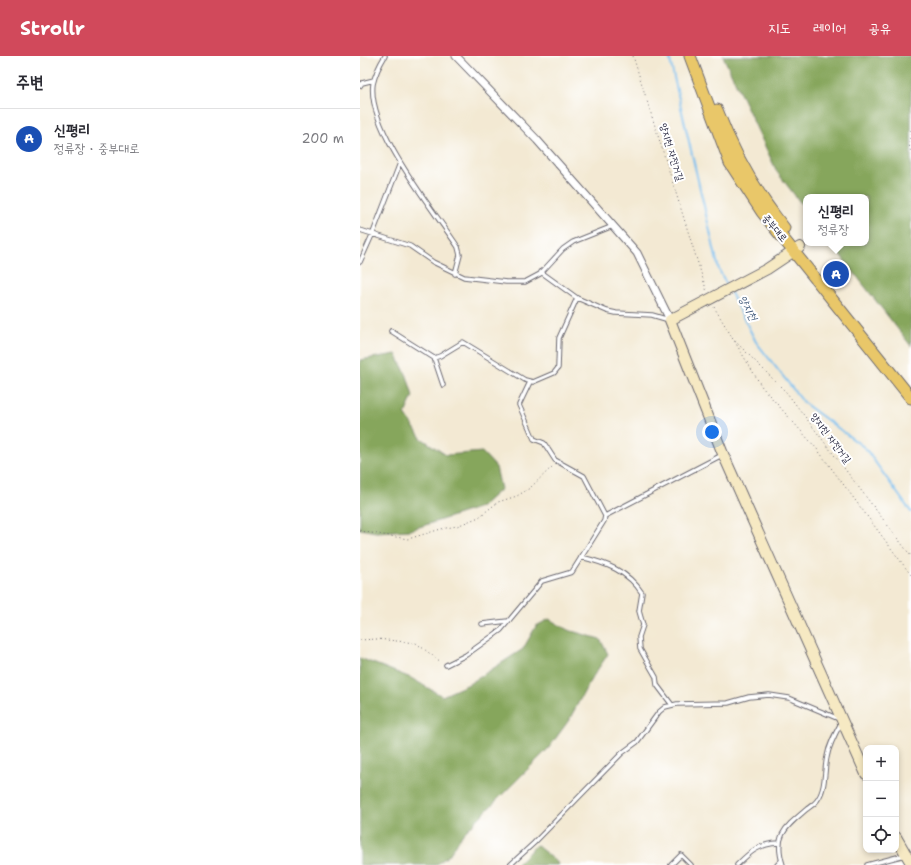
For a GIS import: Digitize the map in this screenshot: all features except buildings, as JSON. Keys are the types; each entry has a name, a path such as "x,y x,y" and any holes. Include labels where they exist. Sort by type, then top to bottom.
{"main road":[{"name":"중부대로","path":"690,56 730,163 762,212 797,250 911,386"},
{"name":"중부대로","path":"697,56 726,134 743,168 797,250 911,398"}],"street":[{"path":"456,56 537,140 637,253 670,320 723,454 863,767"},
{"path":"670,320 767,269 797,250"},
{"path":"899,842 908,859"}],"lane":[{"path":"385,56 373,85 376,110 388,141 400,163 458,247 460,255 455,274"},
{"path":"360,86 362,83 374,80"},
{"path":"360,262 400,163"},
{"path":"360,230 410,246 433,262 455,274 464,277 499,282 525,282 541,272 563,249 574,242 613,226"},
{"path":"541,272 577,298 616,313 652,315 670,320"},
{"path":"434,358 463,342 525,380 533,382 554,373 558,368 559,338 577,298"},
{"path":"392,331 434,358 443,385"},
{"path":"446,665 466,655 501,630 542,581 572,572 604,521 605,516 584,476 557,461 544,443 534,438 519,405 530,382"},
{"path":"605,516 723,454"},
{"path":"581,557 607,564 638,587 642,593 639,611 642,625 640,649 656,677 657,685 672,705"},
{"path":"482,624 508,622"},
{"path":"510,865 534,843 622,753 637,742 659,712 666,707 672,705 728,703 749,697 769,695 789,698 842,721 832,741 827,757 822,792 818,800 789,824 779,843 778,851 782,863 777,865"},
{"path":"737,865 748,854 765,844 779,843"},
{"path":"671,865 681,854 691,865"},
{"path":"867,865 908,859"}],"path":[{"name":"양지천 자전거길","path":"633,56 712,298 730,337 787,393 911,556"},
{"path":"911,130 909,144 911,154"},
{"path":"730,337 762,387 817,449 911,575"},
{"path":"360,531 408,539 440,529 457,526 479,517 498,502 517,496 530,488 537,483 557,461"},
{"path":"360,640 377,639 416,643 446,665"}],"green space":[{"path":"723,56 911,56 911,346 833,246 869,246 869,194 803,194 803,206 777,172"},
{"path":"396,354 407,376 413,396 405,414 421,438 446,455 482,452 496,467 501,489 481,507 410,530 376,532 360,529 360,360"},
{"path":"549,619 568,630 600,639 608,654 590,681 569,720 548,749 463,834 449,855 436,865 360,865 360,658 411,678 442,696 469,684 523,649 536,626"},
{"path":"536,845 557,862 558,865 516,865"}],"waterway":[{"name":"양지천","path":"669,56 719,270 728,287"},
{"name":"양지천","path":"731,293 756,342 804,403 865,448 911,512"}],"place":[{"name":"신평리","path":"836,274"}]}
